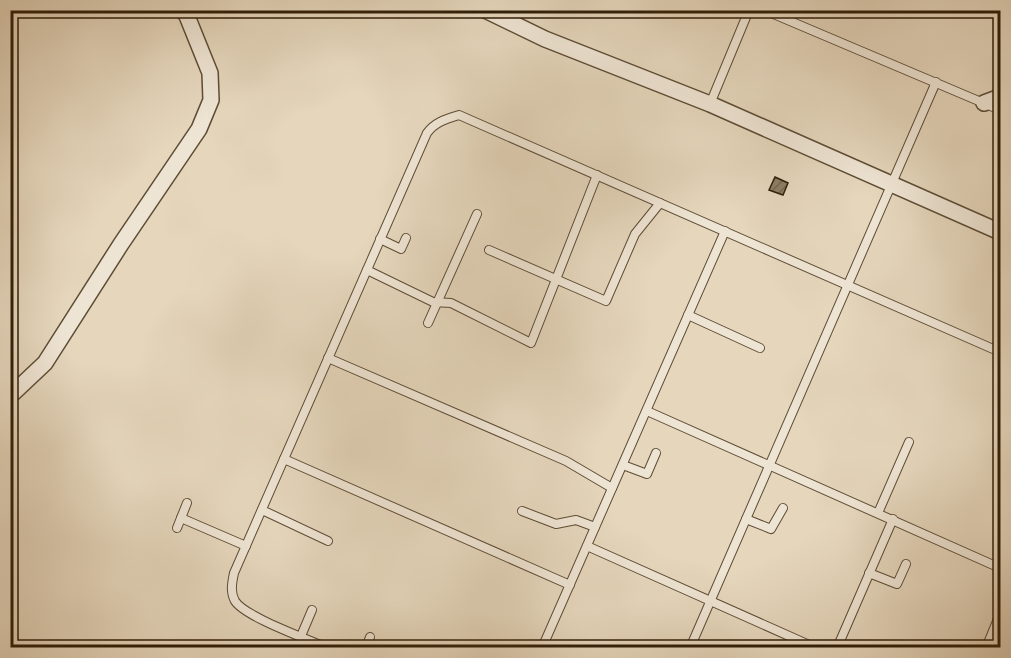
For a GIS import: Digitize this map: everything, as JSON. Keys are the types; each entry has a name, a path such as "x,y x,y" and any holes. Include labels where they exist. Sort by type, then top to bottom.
{"street":[{"path":"10,396 45,363 121,244 199,129 212,100 210,73 183,10"},
{"path":"485,10 545,39 710,104 1000,232"},
{"path":"984,103 1000,97"}],"lane":[{"path":"710,104 749,10"},
{"path":"764,10 1000,110"},
{"path":"690,648 936,82"},
{"path":"327,648 253,615 236,602 231,590 234,573 427,133 433,125 446,118 459,115 1000,352"},
{"path":"366,270 433,302 451,303 531,343 597,175"},
{"path":"489,250 606,301 635,234 660,203"},
{"path":"428,323 477,214"},
{"path":"542,648 724,231"},
{"path":"380,239 401,249 406,238"},
{"path":"688,315 760,348"},
{"path":"328,358 566,461 612,488"},
{"path":"646,411 1000,568"},
{"path":"878,513 909,442"},
{"path":"623,465 647,474 656,453"},
{"path":"284,459 570,585"},
{"path":"177,528 187,503"},
{"path":"746,519 771,529 783,508"},
{"path":"262,510 328,541"},
{"path":"522,511 556,524 576,520 595,527"},
{"path":"181,518 246,546"},
{"path":"837,648 893,519"},
{"path":"586,546 816,648"},
{"path":"869,573 897,584 906,564"},
{"path":"301,636 312,610"},
{"path":"986,648 998,627 1000,614"},
{"path":"366,648 370,637"}],"building":[{"path":"775,177 788,183 783,195 769,190"}]}
